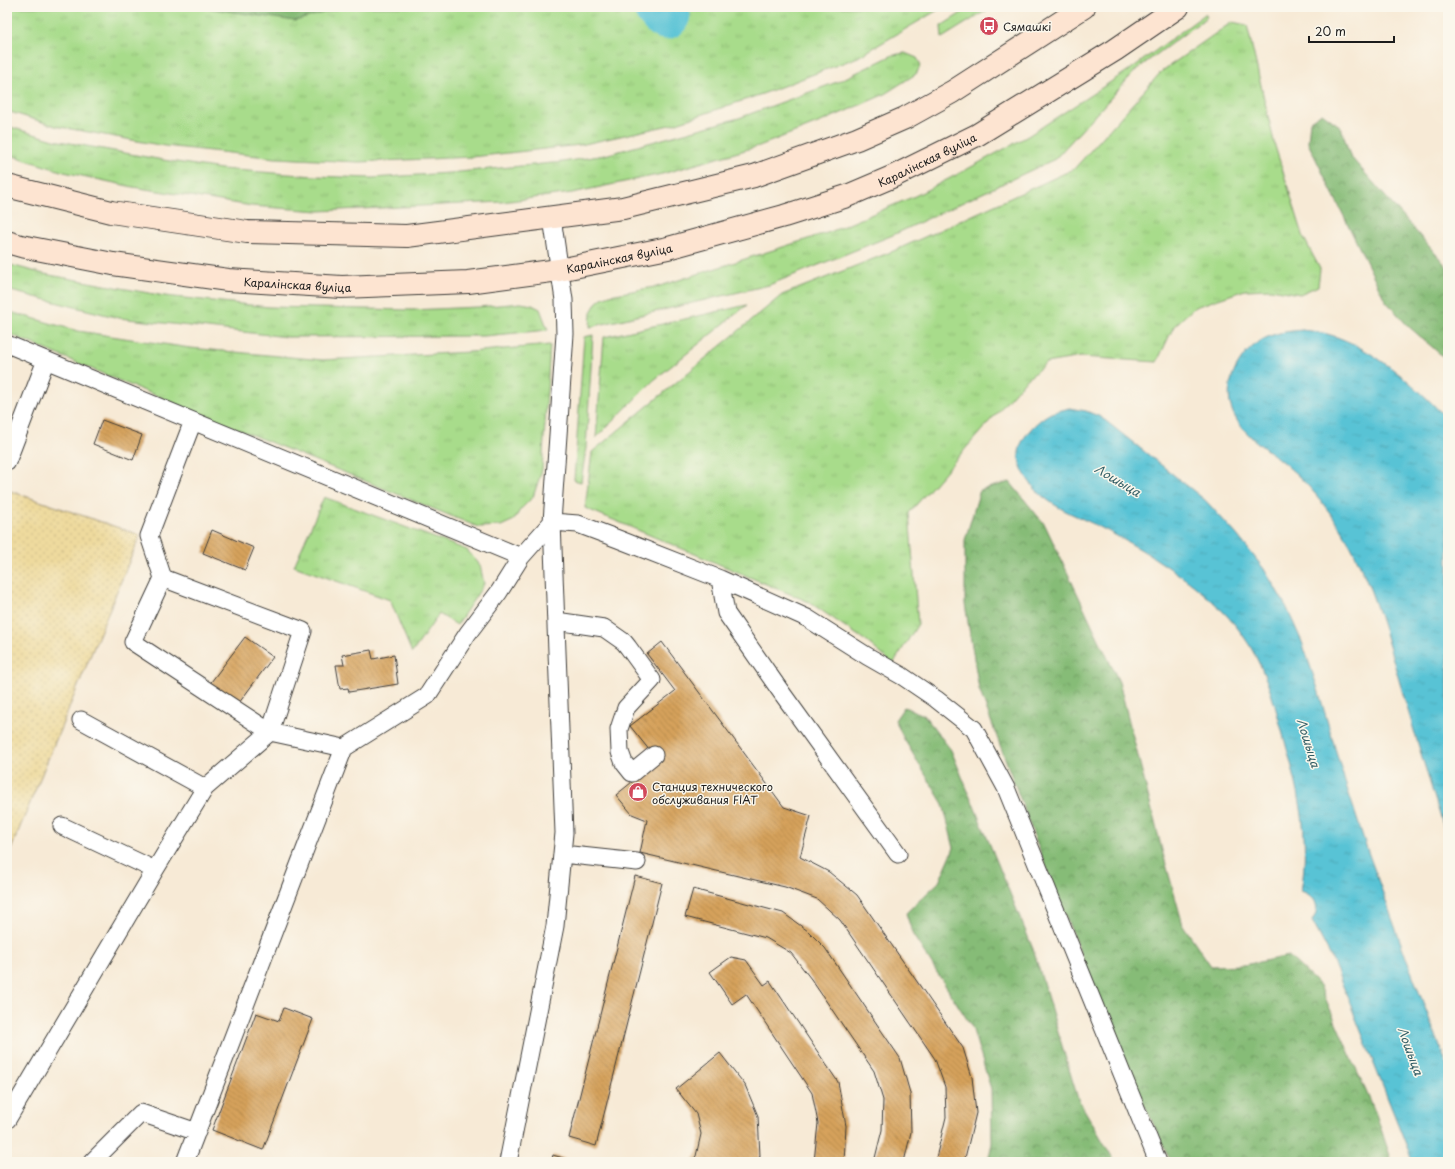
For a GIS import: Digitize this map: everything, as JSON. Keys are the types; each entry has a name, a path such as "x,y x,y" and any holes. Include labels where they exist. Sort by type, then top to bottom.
{"main road":[{"path":"7,186 111,212 247,232 407,236 623,208 746,178 857,139 905,118 952,92 1084,7"},
{"name":"Каралінская вуліца","path":"7,242 121,266 228,280 342,287 468,282 559,270 668,248 784,216 848,196 894,176 977,135 1116,50 1178,7"}],"lane":[{"path":"508,1162 556,926 564,834 552,522 565,334 564,300 552,218"},
{"path":"7,344 521,556"},
{"path":"7,462 46,360"},
{"path":"193,421 149,536 163,578 133,642 270,732 344,748"},
{"path":"185,1162 344,748 427,696 468,633 499,592 521,556 552,522"},
{"path":"552,522 578,524 720,578 807,618 902,676 936,699 974,729 1006,788 1158,1162"},
{"path":"7,1120 205,788 270,732 303,631 163,578"},
{"path":"720,578 726,613 898,854"},
{"path":"556,621 604,628 624,642 628,647 652,680 626,708 619,729 620,752 624,763 632,773 654,755"},
{"path":"81,720 205,788"},
{"path":"62,826 155,870"},
{"path":"562,854 637,862"},
{"path":"92,1162 141,1113 197,1132"}],"green space":[{"path":"7,7 943,7 858,57 765,93 674,124 580,145 472,157 359,162 276,158 165,146 55,126 7,111"},
{"path":"200,7 344,7 295,21"},
{"path":"971,7 992,7 942,38 941,26"},
{"path":"1205,14 1207,17 1137,69 1055,159 893,235 769,285 590,327 591,312 597,302 602,298 610,295 660,286 830,232 915,196 1028,136 1135,66"},
{"path":"1232,22 1247,25 1275,146 1304,238 1320,269 1318,286 1300,294 1271,289 1245,290 1195,307 1174,326 1157,362 1081,357 1046,363 1024,382 909,513 918,624 893,664 866,641 809,602 585,508 592,452 782,295 896,250 1074,169 1162,71"},
{"path":"905,53 917,58 921,65 916,74 883,95 823,121 759,146 662,174 572,193 502,202 319,211 252,206 133,187 64,172 7,154 7,126 54,140 163,160 221,169 314,176 372,178 449,173 563,162 605,155 739,118 837,82 893,55"},
{"path":"1322,113 1341,127 1350,156 1448,268 1448,361 1407,325 1385,300 1308,143 1310,121"},
{"path":"7,264 44,274 165,296 269,307 412,310 478,307 521,303 532,305 540,309 548,330 484,336 287,337 119,318 7,290"},
{"path":"747,305 654,380 596,438 604,337"},
{"path":"7,311 78,331 190,348 323,360 470,352 550,345 542,470 533,497 520,510 514,520 501,526 478,527 120,381 7,333"},
{"path":"593,335 586,448 581,482 574,480 584,337"},
{"path":"1010,482 1045,525 1119,682 1162,850 1183,925 1211,966 1244,965 1289,956 1320,986 1376,1114 1392,1162 1171,1162 1120,1052 1042,857 979,689 965,604 965,540 980,490"},
{"path":"324,497 467,550 480,565 484,584 457,625 439,614 412,653 390,600 294,566"},
{"path":"904,707 924,715 951,750 1033,949 1078,1099 1115,1162 988,1162 992,1143 991,1089 972,1027 913,935 906,913 939,882 954,848 943,804 904,739 895,720"}],"sand":[{"path":"7,490 140,535 7,859"}],"water":[{"path":"1303,330 1324,333 1343,340 1377,358 1393,369 1423,395 1448,420 1448,841 1387,639 1362,569 1339,525 1324,505 1291,469 1260,445 1245,431 1233,413 1230,403 1229,393 1234,373 1245,354 1252,347 1270,336"},
{"path":"1069,408 1086,411 1101,417 1205,500 1237,535 1264,569 1286,606 1302,642 1317,686 1345,782 1367,849 1448,1068 1448,1162 1413,1162 1339,976 1312,921 1315,916 1316,903 1310,896 1301,891 1304,870 1304,829 1298,791 1271,693 1262,668 1249,645 1232,621 1208,597 1182,577 1140,549 1051,503 1036,489 1024,473 1020,464 1019,451 1024,438 1045,416"}],"building":[{"path":"102,420 142,435 133,460 93,444"},
{"path":"212,530 254,548 245,570 203,553"},
{"path":"245,637 273,657 236,707 208,686"},
{"path":"662,642 784,807 811,816 800,857 829,872 857,895 963,1048 972,1077 976,1113 964,1162 935,1162 946,1117 945,1087 935,1059 840,920 817,899 785,887 640,853 647,820 632,814 616,795 658,761 630,726 675,691 647,654"},
{"path":"371,650 373,659 394,655 398,684 349,692 348,688 340,689 336,665 344,665 342,655"},
{"path":"635,876 662,883 596,1146 569,1138"},
{"path":"693,889 783,913 808,931 825,948 900,1058 910,1093 911,1132 904,1162 874,1162 882,1130 883,1100 874,1071 811,979 791,953 766,938 685,917"},
{"path":"731,957 746,960 764,985 770,981 838,1082 846,1126 844,1162 814,1162 818,1123 812,1093 746,994 732,1004 710,972"},
{"path":"284,1008 313,1019 263,1150 212,1130 256,1013 279,1021"},
{"path":"720,1053 745,1085 758,1116 760,1156 757,1162 691,1162 696,1156 701,1134 696,1114 676,1089"},
{"path":"553,1155 576,1162 551,1162"}],"waterway":[{"name":"Лошыца","path":"659,7 665,14"}],"place":[{"name":"Сямашкі","path":"989,26"},
{"name":"Станция технического обслуживания FIAT","path":"638,792"}]}
